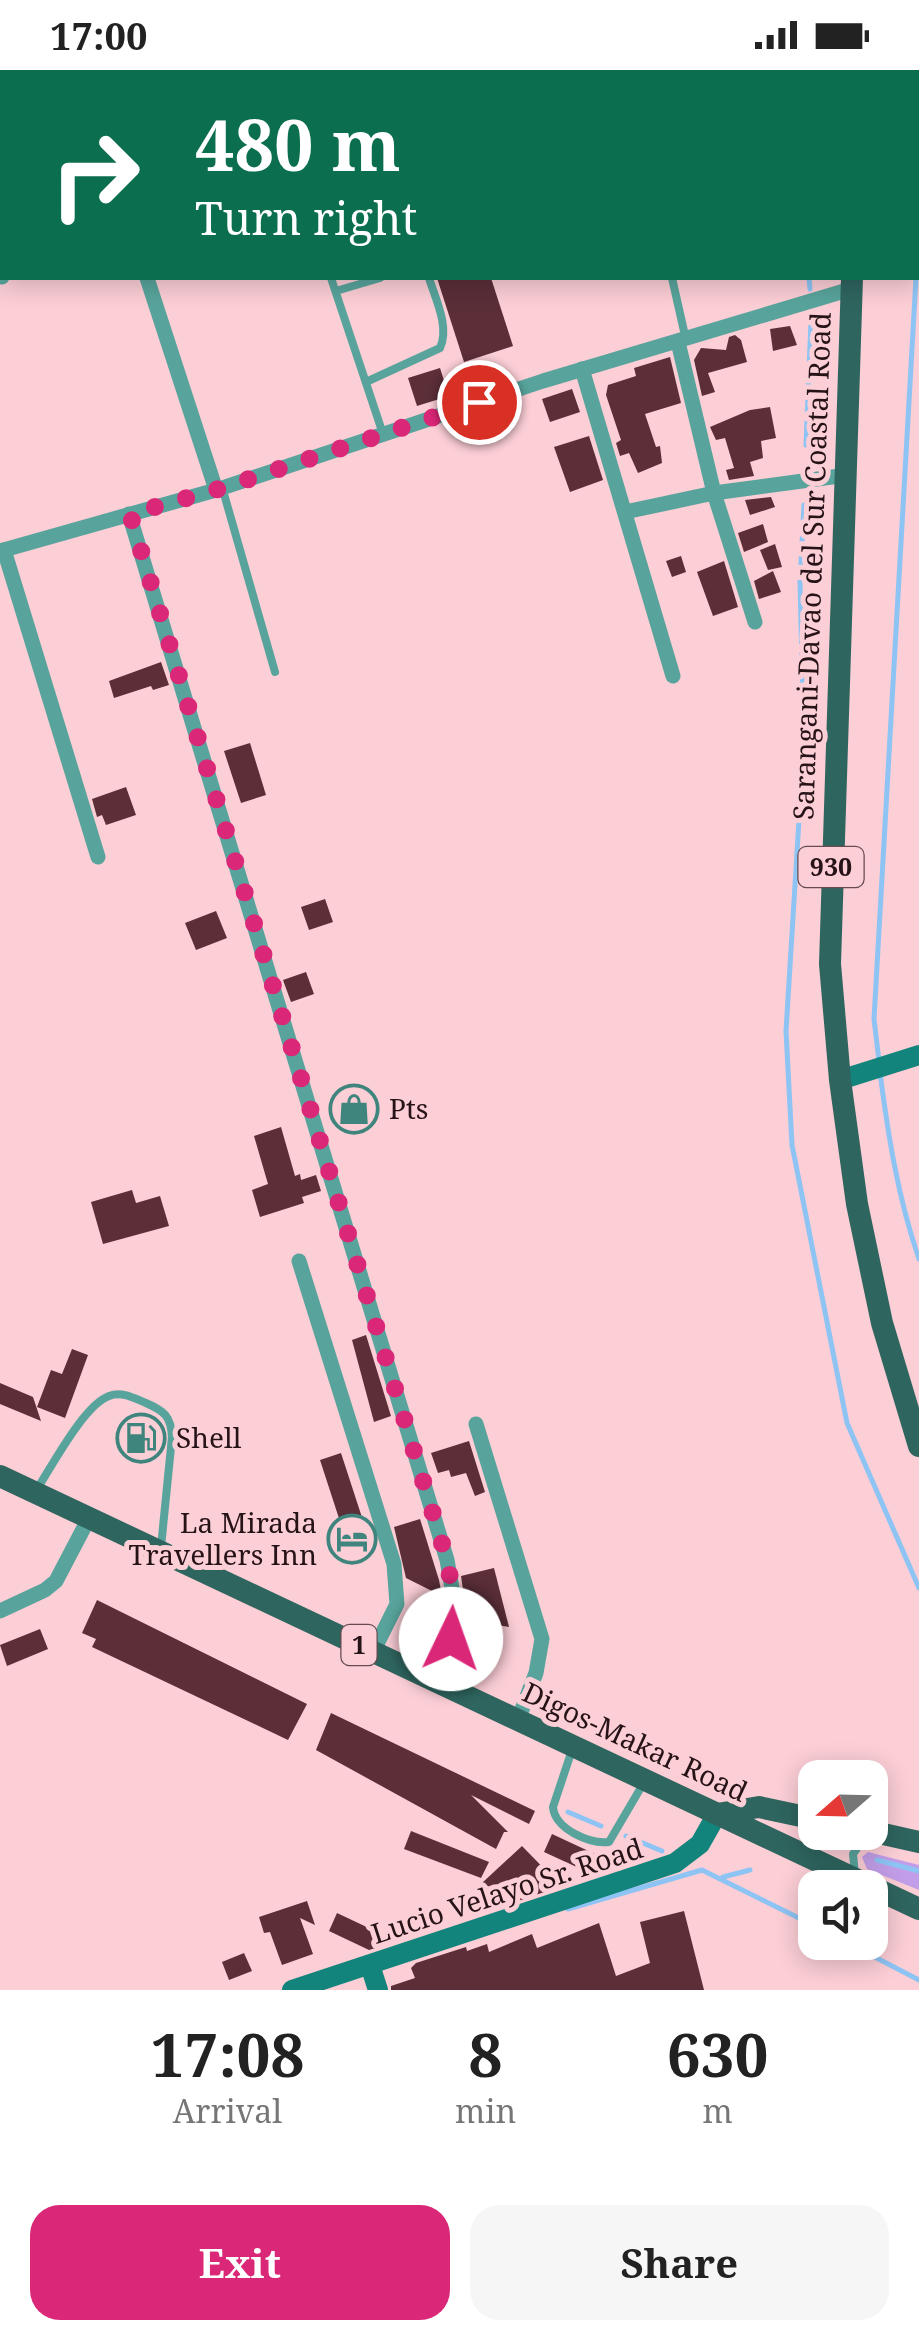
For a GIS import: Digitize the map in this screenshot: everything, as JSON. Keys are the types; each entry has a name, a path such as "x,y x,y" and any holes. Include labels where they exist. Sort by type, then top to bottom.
{"main road":[{"name":"Sarangani-Davao del Sur Coastal Road","path":"851,283 830,964 840,1080 857,1204 882,1323 919,1446"},
{"path":"840,1080 910,1058"},
{"name":"Digos-Makar Road","path":"0,1476 835,1870"},
{"path":"717,1814 760,1808 798,1816"},
{"name":"Lucio Velayo Sr. Road","path":"306,1988 675,1863 700,1844 717,1814"},
{"path":"888,1836 919,1842"},
{"name":"Digos-Makar Road","path":"888,1895 919,1910"},
{"path":"370,1966 378,1990"}],"street":[{"path":"148,280 219,488"},
{"path":"98,858 2,551 219,488 682,341 851,283"},
{"path":"682,341 714,493 755,622"},
{"path":"582,370 673,676"},
{"path":"625,512 714,493 846,475"},
{"path":"130,514 447,1560 455,1605 442,1684"},
{"path":"299,1261 394,1564 397,1604 373,1652"},
{"path":"476,1424 542,1639 536,1673 518,1720"},
{"path":"0,1610 56,1581 88,1518"}],"lane":[{"path":"332,280 383,434"},
{"path":"336,291 373,280"},
{"path":"366,382 440,348 444,342 430,280"},
{"path":"672,280 682,341"},
{"path":"219,488 275,672"},
{"path":"34,1492 90,1411 103,1399 128,1395 161,1410 170,1421 172,1437 161,1552"},
{"path":"574,1746 554,1807 560,1826 601,1843 609,1842 645,1780"}],"shaded area":[{"path":"868,1852 919,1865 919,1890 888,1877 888,1870 867,1869 862,1857"}],"building":[{"path":"438,280 492,280 513,346 464,362"},
{"path":"790,326 797,345 773,351 770,329"},
{"path":"735,335 741,340 747,362 708,373 715,392 702,396 694,360 701,348 726,350 729,337"},
{"path":"670,357 681,403 645,414 656,447 660,446 662,463 638,473 629,453 620,456 616,443 621,440 606,395 608,385 636,376 634,368"},
{"path":"440,368 449,396 417,406 408,378"},
{"path":"572,389 580,412 550,422 542,399"},
{"path":"770,407 776,438 761,441 763,458 750,462 754,476 729,480 726,470 734,468 725,438 716,440 710,427 750,410"},
{"path":"589,436 603,480 570,492 554,447"},
{"path":"771,497 775,507 750,515 745,500"},
{"path":"763,524 768,542 744,552 738,533"},
{"path":"775,544 782,567 768,570 760,550"},
{"path":"681,556 686,572 672,577 666,561"},
{"path":"724,561 738,607 713,616 697,572"},
{"path":"773,571 781,592 759,599 754,581"},
{"path":"161,662 169,685 153,690 151,686 114,698 109,681"},
{"path":"250,743 266,795 241,803 224,751"},
{"path":"126,787 136,815 106,825 102,815 97,817 92,799"},
{"path":"325,899 333,922 309,930 301,907"},
{"path":"216,911 227,938 196,950 185,923"},
{"path":"306,972 314,994 291,1002 283,980"},
{"path":"281,1127 295,1176 300,1174 301,1180 316,1175 321,1191 302,1197 304,1203 260,1217 252,1190 268,1184 254,1136"},
{"path":"132,1190 136,1203 160,1196 169,1226 103,1244 91,1202"},
{"path":"366,1335 391,1416 374,1422 352,1340"},
{"path":"72,1349 88,1355 65,1418 37,1407 51,1370 62,1374"},
{"path":"0,1383 33,1397 41,1421 0,1404"},
{"path":"469,1441 485,1492 475,1496 466,1473 451,1477 449,1470 438,1473 431,1453"},
{"path":"341,1453 369,1539 348,1546 320,1460"},
{"path":"420,1519 442,1596 406,1578 394,1527"},
{"path":"494,1568 509,1627 468,1620 461,1576"},
{"path":"97,1600 307,1704 288,1740 92,1647 96,1639 82,1633"},
{"path":"40,1629 48,1649 7,1666 0,1645"},
{"path":"331,1713 535,1811 529,1824 471,1795 508,1832 504,1832 496,1849 316,1750"},
{"path":"411,1831 489,1862 481,1878 404,1849"},
{"path":"552,1834 610,1861 606,1871 594,1875 544,1852"},
{"path":"522,1846 559,1887 518,1901 482,1883"},
{"path":"307,1901 315,1925 300,1918 313,1954 282,1965 270,1932 264,1933 259,1917"},
{"path":"684,1911 704,1990 391,1990 391,1986 415,1978 411,1968 416,1963 466,1947 467,1951 487,1944 489,1952 532,1934 537,1948 599,1923 616,1976 650,1963 640,1922"},
{"path":"337,1913 390,1938 388,1944 369,1950 329,1931"},
{"path":"244,1953 252,1971 229,1980 222,1962"}],"waterway":[{"path":"809,280 810,289"},
{"path":"879,1061 874,1019 916,280"},
{"path":"806,445 811,321"},
{"path":"804,505 800,583 804,739 786,1031 792,1145 847,1423 919,1588"},
{"path":"880,1072 895,1166 919,1259"},
{"path":"568,1812 601,1826"},
{"path":"626,1836 662,1851"},
{"path":"877,1860 919,1871"},
{"path":"568,1909 702,1870 798,1918"},
{"path":"723,1877 750,1870"},
{"path":"881,1960 919,1980"}],"place":[{"name":"Pts","path":"354,1109"},
{"name":"Shell","path":"141,1438"},
{"name":"La Mirada Travellers Inn","path":"352,1539"}],"route":[{"path":"451,1639 455,1605 447,1560 130,514 222,488 479,402"}]}
